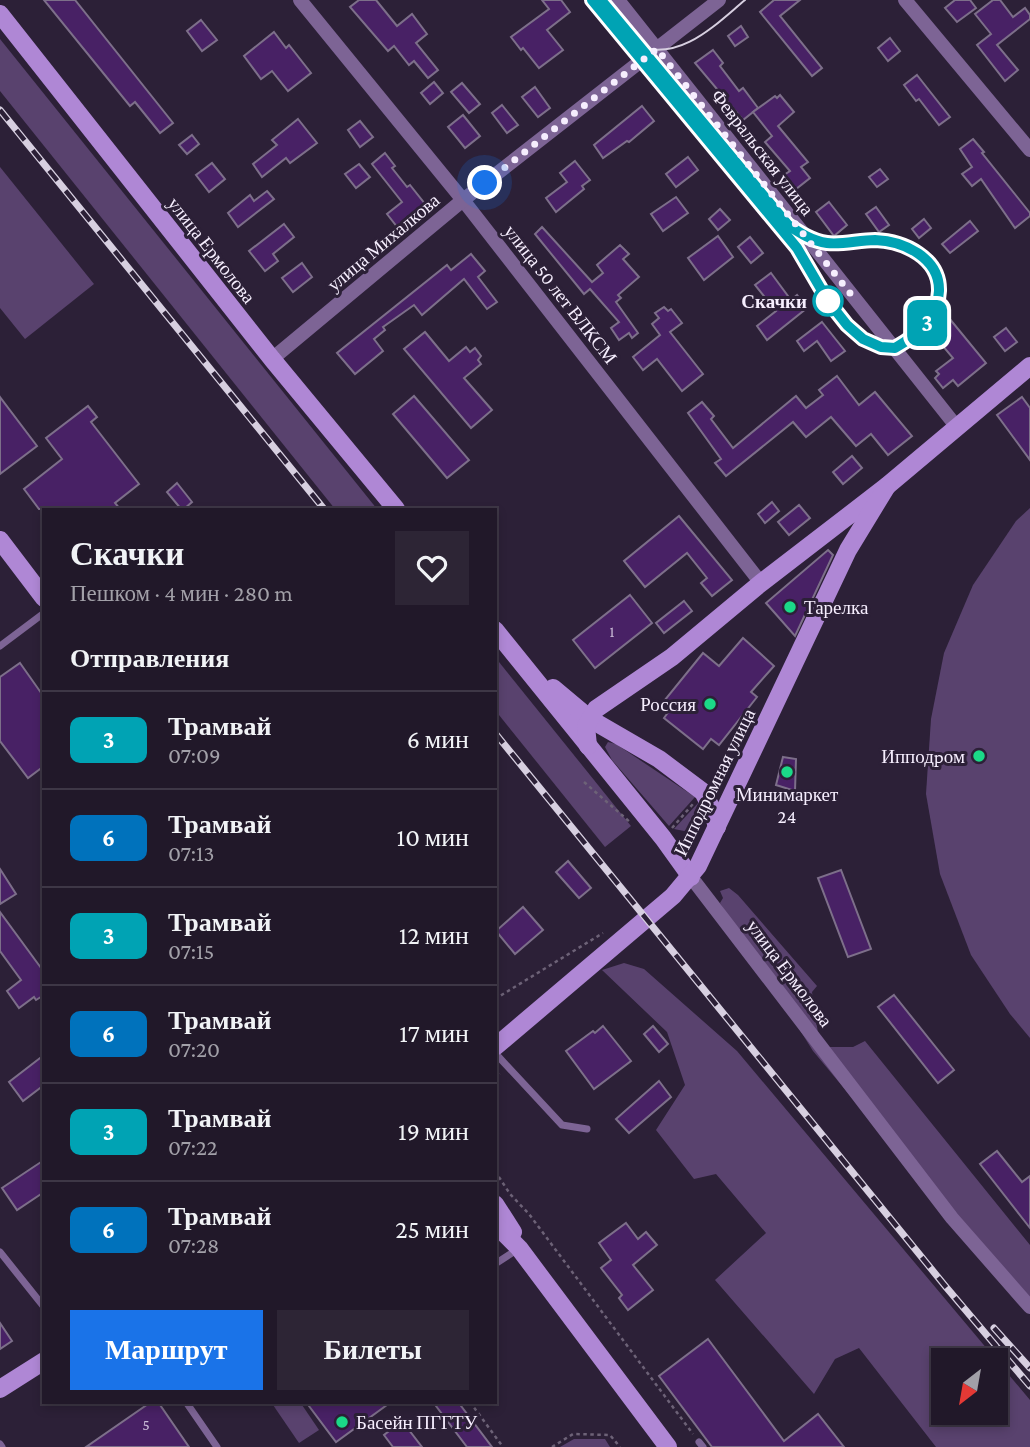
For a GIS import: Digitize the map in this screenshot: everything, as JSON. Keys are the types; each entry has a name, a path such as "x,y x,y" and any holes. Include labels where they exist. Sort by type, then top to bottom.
{"street":[{"name":"улица 50 лет ВЛКСМ","path":"300,0 463,200 761,583"},
{"name":"Февральская улица","path":"618,0 956,426"},
{"name":"улица Михалкова","path":"272,359 463,200 719,0"},
{"path":"905,0 1030,150"},
{"name":"улица Ермолова","path":"0,14 272,359 395,508"},
{"name":"Ипподромная улица","path":"590,719 596,709 656,670 761,583 887,486 1030,366"},
{"name":"Ипподромная улица","path":"498,1049 581,972 673,896 691,877 848,550 887,486"},
{"path":"0,540 42,595"},
{"name":"улица Ермолова","path":"497,632 663,838 952,1218 1030,1307"},
{"name":"улица Ермолова","path":"521,661 590,719 659,759 703,792"},
{"path":"588,746 586,733 590,719"},
{"path":"703,792 717,827"},
{"path":"497,1207 554,1294"},
{"path":"497,1226 519,1248 668,1447"},
{"path":"0,1389 42,1362"}],"lane":[{"path":"0,646 42,614"},
{"path":"498,1049 562,1125 587,1129"},
{"path":"497,1263 519,1248"},
{"path":"0,1252 42,1304"},
{"path":"187,1404 217,1447"}],"path":[{"path":"663,838 703,792 722,775"},
{"path":"584,782 636,828"},
{"path":"497,998 606,932"},
{"path":"497,1174 701,1445"},
{"path":"471,1404 503,1447"},
{"path":"552,1447 573,1434 610,1435 620,1447"}],"shaded area":[{"path":"0,39 376,508 334,508 0,91"},
{"path":"0,167 94,284 25,339 0,308"},
{"name":"Ипподpом","path":"1030,508 1030,1038 1010,1014 971,955 940,874 926,794 931,719 944,653 973,585 1016,521"},
{"path":"497,659 631,826 605,847 497,712"},
{"path":"608,742 616,744 695,797 669,826 612,760 605,747"},
{"path":"699,802 703,815 697,828 684,831 674,829"},
{"path":"729,888 817,986 812,992 820,1047 853,1047 865,1041 1030,1245 1030,1306 952,1218 813,1051 720,903 723,898 720,891"},
{"path":"624,963 644,969 737,1051 986,1348 931,1348 931,1425 1008,1425 1008,1374 1030,1400 1030,1447 936,1447 859,1348 835,1359 814,1394 715,1280 766,1233 716,1174 694,1179 656,1130 685,1085 667,1032 602,970"},
{"path":"272,1404 301,1404 319,1430 299,1443"},
{"path":"574,1439 605,1439 610,1447 560,1447"}],"building":[{"path":"44,0 75,0 173,123 160,133 135,102 130,106"},
{"path":"359,0 376,0 397,26 412,14 427,34 416,43 438,70 428,78 414,61 409,65 394,46 388,51 350,7"},
{"path":"542,0 561,0 570,12 547,30 563,50 539,68 511,37 549,9"},
{"path":"774,0 800,0 780,16 822,68 812,76 760,12"},
{"path":"955,0 970,0 976,8 957,22 945,8"},
{"path":"993,0 1000,0 1013,17 1025,8 1030,15 1030,19 997,45 1018,70 1005,81 977,45 991,34 975,14"},
{"path":"201,20 217,40 202,51 187,31"},
{"path":"741,26 748,37 735,46 728,36"},
{"path":"274,32 286,48 289,45 311,73 288,91 272,71 261,79 244,56"},
{"path":"890,38 900,51 888,61 878,48"},
{"path":"713,50 723,63 720,66 739,91 743,88 758,108 743,120 695,63"},
{"path":"917,75 950,117 939,125 904,85"},
{"path":"434,82 443,93 430,104 421,93"},
{"path":"462,83 480,104 469,113 451,92"},
{"path":"535,87 550,108 538,117 522,97"},
{"path":"780,95 794,112 778,126 808,162 801,167 810,178 796,189 784,175 790,171 765,142 772,136 753,112"},
{"path":"502,105 518,125 507,133 492,113"},
{"path":"642,106 654,121 629,142 603,158 594,145"},
{"path":"463,115 480,136 465,148 448,127"},
{"path":"298,119 317,143 290,163 286,158 262,177 253,164 277,145 272,140"},
{"path":"360,121 373,137 360,147 348,130"},
{"path":"192,135 199,144 187,154 179,145"},
{"path":"973,139 1030,213 1030,216 1015,228 981,179 972,186 962,174 972,167 960,149"},
{"path":"385,153 395,166 392,168 425,204 398,228 387,214 402,202 372,164"},
{"path":"688,157 698,170 676,187 666,174"},
{"path":"575,161 590,180 582,186 584,189 556,212 546,198 567,182 560,173"},
{"path":"212,163 225,179 209,192 196,175"},
{"path":"359,164 370,177 356,188 345,174"},
{"path":"880,169 888,179 877,187 869,177"},
{"path":"267,191 274,199 238,227 228,213 250,195 254,201"},
{"path":"676,197 688,213 663,231 651,214"},
{"path":"829,202 847,225 834,236 816,212"},
{"path":"876,207 889,225 879,232 866,214"},
{"path":"720,209 730,220 718,230 709,219"},
{"path":"924,219 931,228 919,238 912,229"},
{"path":"970,221 978,231 950,253 942,244"},
{"path":"284,224 294,237 273,254 278,261 265,271 249,251"},
{"path":"542,227 592,282 603,273 597,265 620,245 629,254 623,259 639,277 618,295 621,298 616,302 638,333 632,338 629,333 619,340 611,328 619,322 590,289 584,294 535,234"},
{"path":"718,236 733,257 704,280 688,258"},
{"path":"750,237 763,253 751,263 738,247"},
{"path":"471,254 485,271 478,277 497,302 487,309 464,279 422,315 414,305 383,327 385,330 374,339 383,351 355,374 337,353 447,265 451,270"},
{"path":"302,263 312,277 293,292 282,278"},
{"path":"771,273 791,300 797,295 807,308 767,340 757,326 776,311 755,285"},
{"path":"664,307 668,311 671,309 682,323 670,332 703,374 682,391 657,359 643,370 633,357 660,335 652,324 659,318 655,313"},
{"path":"949,318 986,363 958,386 953,380 943,388 935,378 939,374 936,371 953,358 931,332"},
{"path":"822,322 845,351 831,361 817,341 804,351 797,341"},
{"path":"1006,328 1017,342 1005,351 994,337"},
{"path":"425,332 449,361 466,347 470,352 475,348 481,356 478,360 481,364 464,378 492,410 471,428 404,349"},
{"path":"837,376 859,405 875,392 912,436 888,455 871,434 856,446 831,417 806,437 793,422 726,476 715,463 721,459 688,413 702,402 714,416 711,419 733,448 796,396 806,408 823,395 819,390"},
{"path":"414,396 469,460 447,478 393,414"},
{"path":"0,397 37,446 0,474"},
{"path":"1022,397 1030,408 1030,460 997,415"},
{"path":"88,406 97,417 91,422 139,484 115,503 119,508 39,509 24,489 62,459 46,438"},
{"path":"852,456 862,468 843,484 833,472"},
{"path":"177,483 192,502 185,508 180,508 167,492"},
{"path":"772,502 779,511 765,523 758,514"},
{"path":"799,505 810,518 789,535 778,522"},
{"path":"679,516 732,580 712,596 701,583 707,578 687,553 645,587 624,561"},
{"path":"828,550 833,555 795,636 766,603"},
{"path":"630,595 652,623 595,668 573,640"},
{"path":"684,601 692,611 664,633 656,623"},
{"name":"Россия","path":"743,638 774,666 751,692 757,697 719,745 711,739 703,749 664,718 672,707 664,701 703,653 719,666"},
{"path":"20,663 42,694 42,768 28,778 0,741 0,677"},
{"name":"Минимаркет 24","path":"783,757 796,759 795,791 776,785"},
{"path":"568,861 591,888 579,898 556,872"},
{"path":"0,869 16,894 0,904"},
{"path":"841,870 871,949 848,957 818,878"},
{"path":"523,907 543,930 515,954 497,930"},
{"path":"0,912 42,969 42,996 36,1000 34,997 19,1008 7,991 21,980 0,951"},
{"path":"894,995 954,1070 938,1083 878,1007"},
{"path":"603,1026 631,1061 594,1089 566,1051"},
{"path":"653,1026 668,1044 659,1052 644,1034"},
{"path":"42,1057 42,1087 23,1101 9,1082"},
{"path":"659,1081 671,1097 629,1133 616,1119"},
{"path":"997,1151 1022,1182 1030,1176 1030,1228 980,1164"},
{"path":"42,1161 42,1193 17,1210 2,1188"},
{"path":"626,1223 638,1239 646,1232 657,1245 633,1265 653,1290 628,1310 619,1298 622,1295 601,1268 611,1260 599,1243"},
{"path":"0,1323 12,1341 0,1349"},
{"path":"708,1339 784,1441 818,1414 844,1447 712,1447 659,1376"},
{"path":"148,1404 159,1404 189,1447 86,1447"},
{"name":"Басейн ПГГТУ","path":"308,1404 388,1404 336,1442"},
{"path":"435,1404 460,1404 492,1447 467,1447"},
{"path":"402,1421 422,1447 393,1447 384,1435"}],"tram line":[{"path":"592,0 797,248 828,301 847,325 863,339 881,347 895,348 918,332 930,318 938,301 938,280 927,261 908,248 886,241 827,243 811,239 788,225 601,0"},
{"name":"3","path":"592,0 797,248 828,301 847,325 863,339 881,347 895,348 921,329 936,309 939,282 933,267 921,254 901,244 876,240 827,244 805,237 788,225 601,0"},
{"path":"637,46 653,50 682,45 709,30 745,0"}],"railway":[{"path":"0,110 323,508"},
{"path":"497,735 946,1287 1030,1386"},
{"path":"994,1328 1030,1368"}],"place":[{"name":"Скачки","path":"828,301"},
{"name":"Тарелка","path":"790,607"},
{"name":"Россия","path":"710,704"},
{"name":"Ипподpом","path":"979,756"},
{"name":"Минимаркет 24","path":"787,772"},
{"name":"Басейн ПГГТУ","path":"342,1422"}],"route":[{"path":"485,183 657,49 850,293 828,301"}]}
